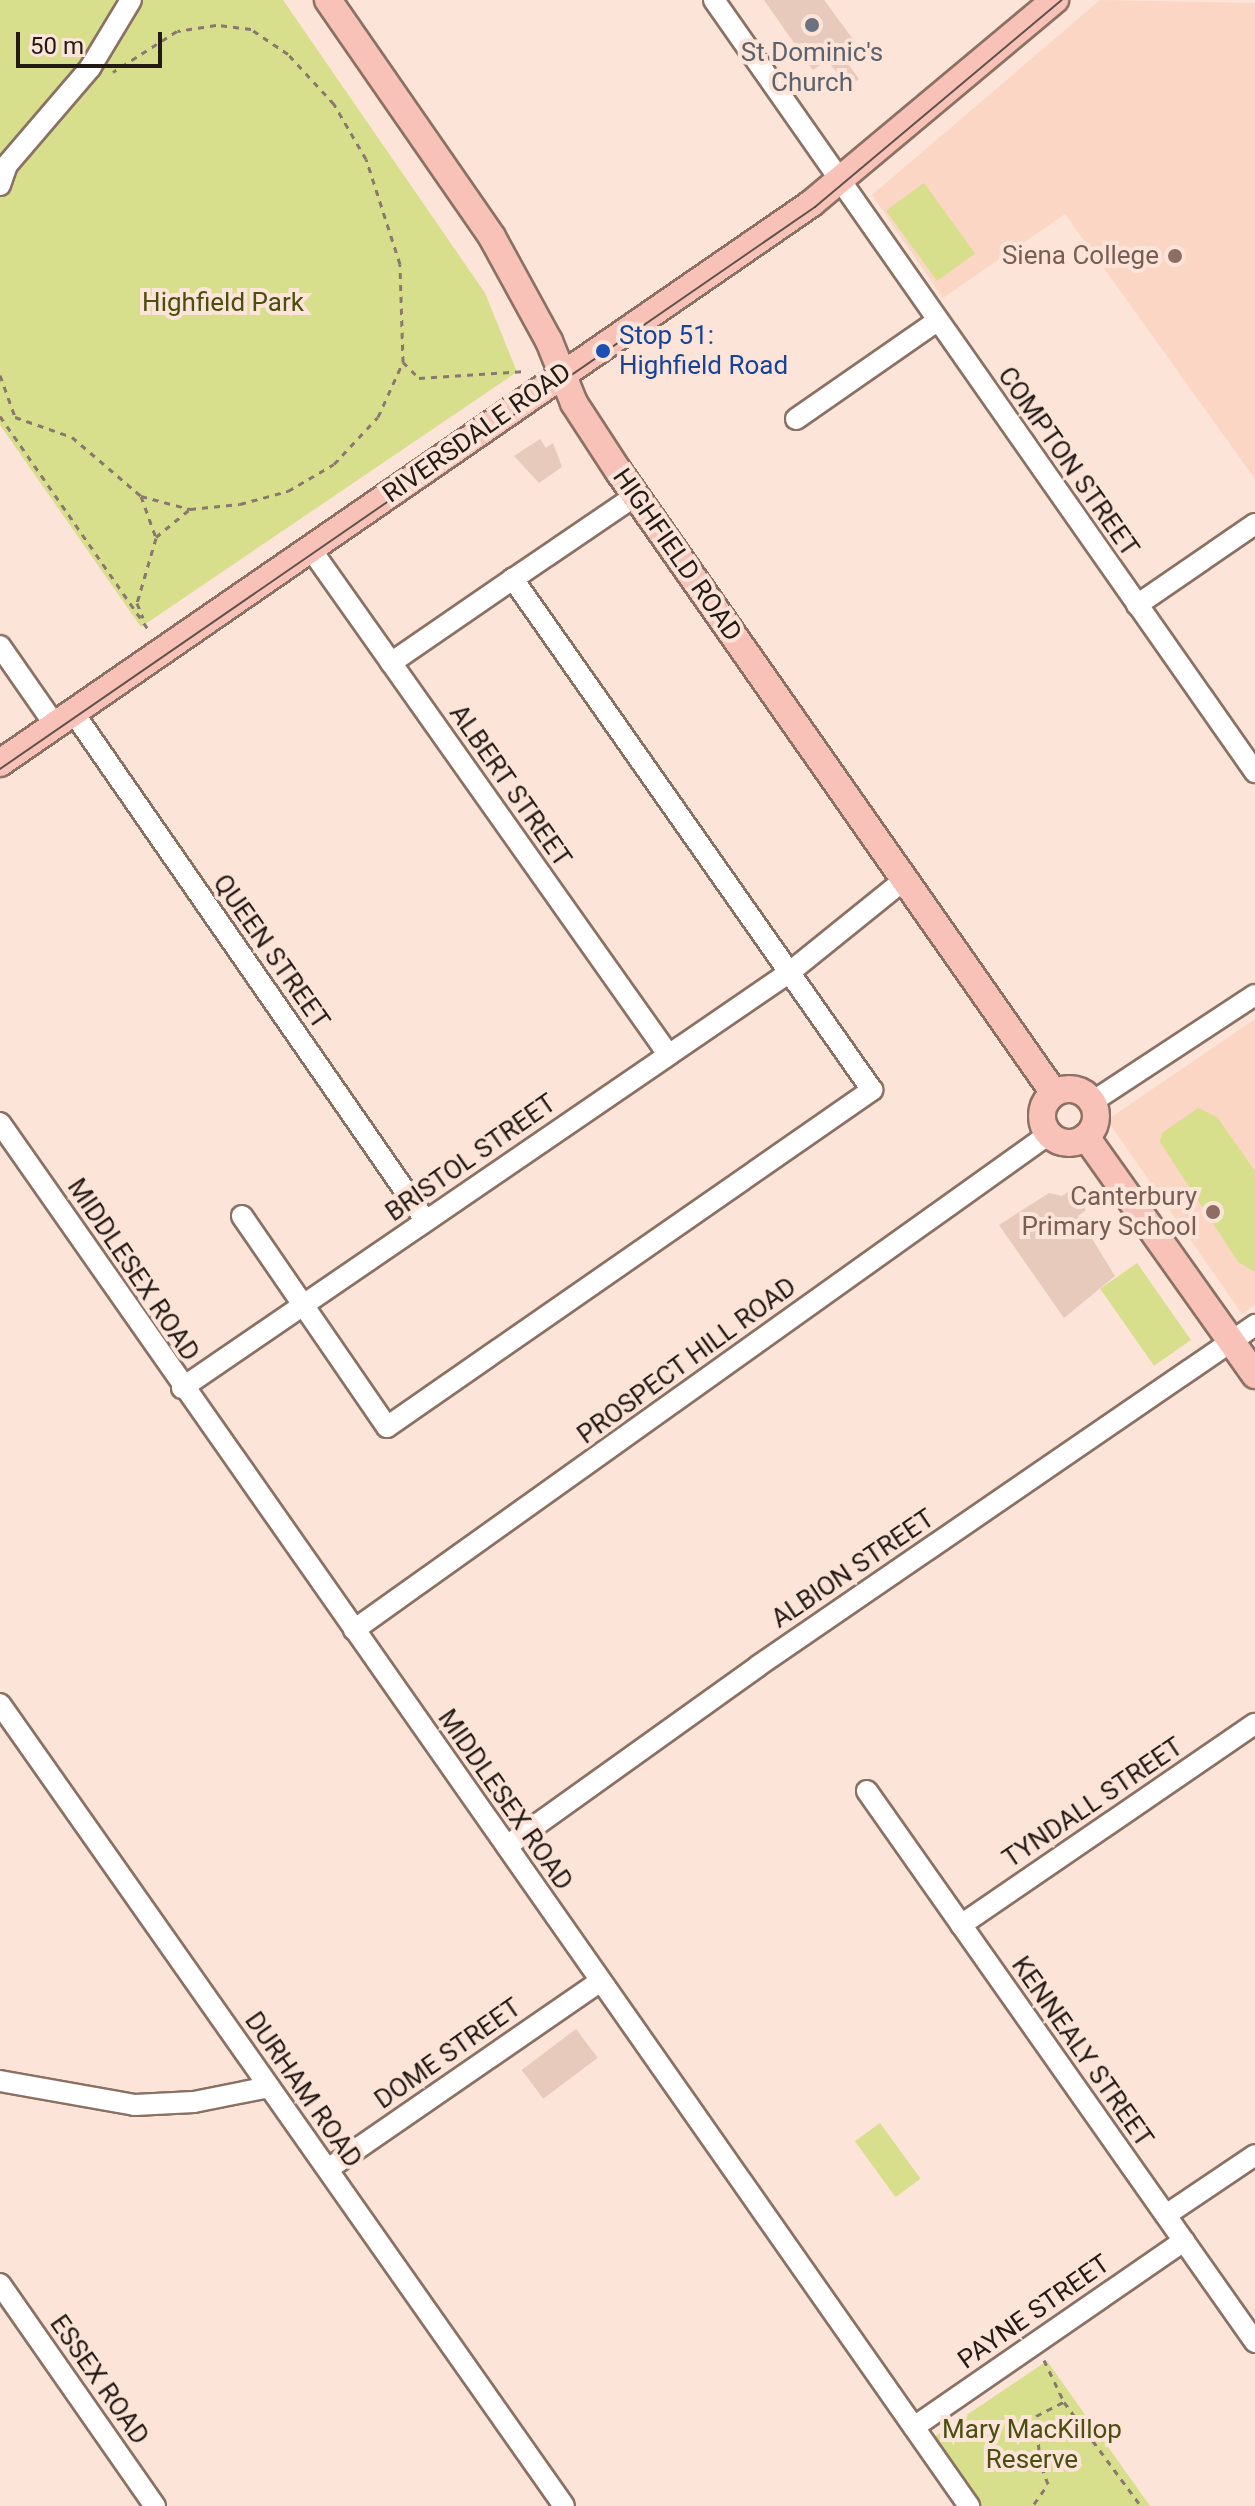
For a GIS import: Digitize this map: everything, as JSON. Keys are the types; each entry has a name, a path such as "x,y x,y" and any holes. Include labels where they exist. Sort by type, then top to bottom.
{"main road":[{"name":"HIGHFIELD ROAD","path":"328,0 492,237 563,374 574,403 635,496 1054,1093"},
{"name":"RIVERSDALE ROAD","path":"0,763 841,181 1055,0"},
{"path":"1076,1090 1092,1102 1096,1120 1086,1137 1064,1143 1049,1134 1043,1110 1054,1093 1076,1090"},
{"path":"1086,1137 1255,1375"}],"street":[{"path":"0,185 7,165 90,68 131,0"},
{"name":"COMPTON STREET","path":"714,0 1255,772"},
{"path":"796,419 937,321"},
{"path":"391,663 635,496"},
{"path":"1137,605 1255,524"},
{"name":"ALBERT STREET","path":"310,548 668,1054"},
{"path":"242,1216 387,1427 872,1090 513,579"},
{"name":"QUEEN STREET","path":"0,646 64,718 426,1221"},
{"name":"BRISTOL STREET","path":"182,1388 790,972 904,880"},
{"path":"1092,1102 1255,995"},
{"name":"MIDDLESEX ROAD","path":"0,1123 182,1388 969,2506"},
{"name":"PROSPECT HILL ROAD","path":"354,1630 1049,1134"},
{"name":"ALBION STREET","path":"507,1846 758,1666 1255,1325"},
{"name":"DURHAM ROAD","path":"0,1704 564,2506"},
{"name":"TYNDALL STREET","path":"961,1925 1255,1724"},
{"name":"KENNEALY STREET","path":"867,1791 1255,2342"},
{"name":"DOME STREET","path":"328,2169 599,1982"},
{"path":"0,2081 135,2105 194,2102 269,2087"},
{"path":"1166,2215 1255,2155"},
{"name":"PAYNE STREET","path":"914,2427 1184,2241"},
{"name":"ESSEX ROAD","path":"0,2284 155,2506"}],"path":[{"path":"0,375 15,417 72,437 141,496 190,509 240,504 288,491 334,464 378,417 403,362 400,264 366,159 334,104 288,54 251,29 216,25 177,31 111,73"},
{"path":"403,362 419,378 526,371"},
{"path":"0,416 149,630"},
{"path":"141,496 156,538"},
{"path":"146,625 137,603 156,538 190,509"},
{"path":"1036,2341 1064,2402 1141,2506"},
{"path":"1034,2504 1048,2484 1040,2462 1036,2416 1064,2402"}],"shaded area":[{"name":"Siena College","path":"1100,0 1255,3 1255,479 1065,214 943,298 872,195"},
{"name":"Canterbury Primary School","path":"1255,1019 1255,1305 1242,1314 1107,1120"}],"green space":[{"name":"Highfield Park","path":"0,0 283,0 485,293 517,372 141,627 0,425"},
{"path":"924,183 975,253 937,281 886,211"},
{"path":"1198,1108 1217,1117 1255,1171 1255,1272 1238,1262 1160,1142 1162,1133"},
{"path":"1137,1263 1191,1340 1154,1366 1100,1289"},
{"path":"880,2123 921,2179 895,2197 855,2141"},
{"name":"Mary MacKillop Reserve","path":"1047,2361 1150,2506 978,2506 931,2439"}],"building":[{"name":"St Dominic's Church","path":"764,0 824,0 855,42 840,53 859,79 848,87 827,60 813,70"},
{"path":"540,439 546,448 553,443 562,467 539,483 514,456"},
{"path":"1071,1190 1086,1210 1078,1216 1115,1276 1064,1318 999,1225 1049,1193 1062,1196"},
{"path":"576,2029 598,2058 543,2099 522,2070"}],"tram line":[{"path":"0,769 815,207 1062,0"}],"place":[{"name":"St Dominic's Church","path":"812,25"},
{"name":"Siena College","path":"1175,256"},
{"name":"Stop 51: Highfield Road","path":"603,351"},
{"name":"Canterbury Primary School","path":"1213,1212"}]}
